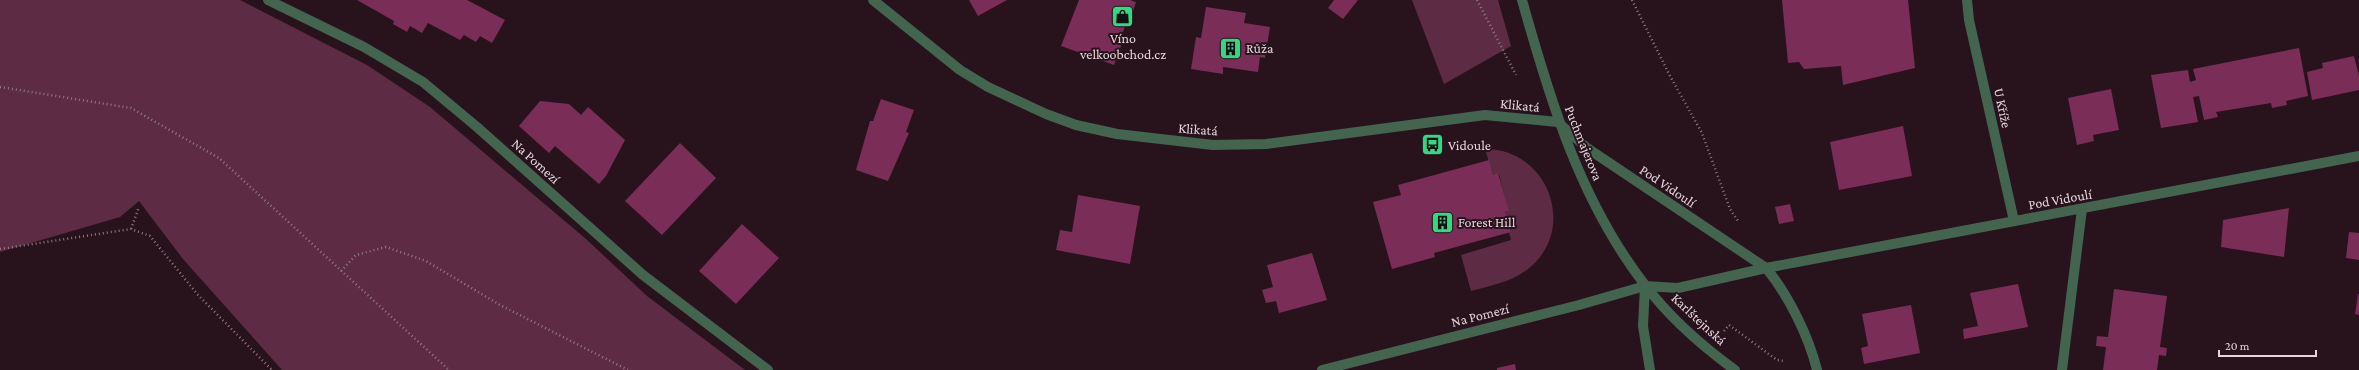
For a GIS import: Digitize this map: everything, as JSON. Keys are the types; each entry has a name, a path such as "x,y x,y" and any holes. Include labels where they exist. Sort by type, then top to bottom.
{"street":[{"name":"Na Pomezí","path":"268,0 364,48 423,82 477,127 643,275 768,370"},
{"name":"Klikatá","path":"873,0 960,70 988,86 1046,114 1076,125 1117,134 1213,145 1266,144 1485,115 1558,122"},
{"name":"Puchmajerova","path":"1522,0 1558,122 1596,208 1645,286"},
{"name":"U Kříže","path":"1967,0 1969,20 2014,221"},
{"name":"Pod Vidoulí","path":"1558,122 1587,148 1766,268 1780,284 1814,355 1817,370"},
{"name":"Pod Vidoulí","path":"1645,286 1678,288 1766,268 2359,156"},
{"path":"2062,370 2082,209"},
{"name":"Na Pomezí","path":"1322,370 1571,307 1645,286"},
{"path":"1645,286 1643,326 1650,370"},
{"name":"Karlštejnská","path":"1645,286 1709,351 1736,370"}],"path":[{"path":"1477,0 1516,75"},
{"path":"1632,0 1670,76 1702,133 1730,209 1738,221"},
{"path":"0,87 131,108 219,158 448,370"},
{"path":"131,229 139,207"},
{"path":"0,249 131,229 150,236 198,295 272,370"},
{"path":"341,270 356,255 386,247 426,261 500,305 628,370"},
{"path":"1724,331 1729,325 1777,360 1784,361"}],"shaded area":[{"path":"0,0 240,0 367,65 430,107 586,239 647,296 745,370 282,370 183,259 139,201 120,217 0,252"},
{"path":"1412,0 1498,0 1511,46 1444,84"},
{"path":"1485,149 1507,153 1526,162 1540,177 1549,194 1553,214 1551,234 1543,253 1528,269 1508,280 1471,291 1461,255 1511,240 1509,232 1511,231 1505,211 1508,210 1499,174 1493,175"}],"building":[{"path":"357,0 467,0 505,20 492,43 480,36 476,42 464,35 460,40 428,23 422,33 410,26 407,32 393,24 394,21"},
{"path":"969,0 1007,0 978,16"},
{"path":"1079,0 1130,0 1136,2 1128,27 1125,26 1120,42 1122,43 1114,65 1061,46"},
{"path":"1334,0 1358,0 1343,19 1328,8"},
{"path":"1782,0 1908,0 1915,68 1843,85 1841,66 1804,69 1799,62 1788,63"},
{"name":"Růža","path":"1206,7 1246,13 1244,23 1270,27 1265,58 1260,57 1258,72 1223,67 1223,74 1191,69 1196,37 1201,38"},
{"path":"2299,48 2308,96 2286,101 2287,105 2272,108 2271,103 2216,112 2218,117 2204,120 2199,96 2193,97 2198,122 2161,128 2151,75 2188,70 2190,82 2196,80 2193,69"},
{"path":"2354,56 2359,76 2359,90 2312,100 2307,72 2323,68 2322,63"},
{"path":"2111,89 2119,130 2093,135 2094,141 2077,145 2068,98"},
{"path":"881,99 914,110 906,132 909,133 888,181 856,170 870,121 873,121"},
{"path":"540,101 569,104 581,115 588,107 625,140 606,176 599,184 555,146 549,153 519,126"},
{"path":"1903,126 1912,176 1839,190 1830,142"},
{"path":"680,143 716,178 662,235 625,201"},
{"name":"Forest Hill","path":"1489,160 1493,175 1498,173 1509,211 1505,211 1511,232 1434,253 1435,257 1392,269 1373,202 1401,195 1398,185"},
{"path":"1078,195 1140,206 1130,264 1056,250 1060,230 1072,232"},
{"path":"1790,204 1794,221 1779,224 1775,207"},
{"path":"2289,208 2284,257 2221,247 2223,220"},
{"path":"742,224 779,258 736,304 699,271"},
{"path":"2349,232 2359,233 2359,260 2346,258"},
{"path":"1312,253 1327,300 1279,313 1276,301 1266,303 1262,290 1273,287 1267,265"},
{"path":"2018,284 2028,327 1964,339 1963,329 1978,326 1970,293"},
{"path":"2114,289 2167,296 2160,347 2167,348 2166,356 2159,355 2157,370 2103,370 2106,347 2096,346 2097,336 2108,337"},
{"path":"2359,294 2359,315 2355,314"},
{"path":"1911,305 1920,353 1864,364 1861,348 1868,346 1862,314"},
{"path":"1515,364 1516,370 1497,370 1497,368"}],"place":[{"name":"Víno velkoobchod.cz","path":"1123,16"},
{"name":"Růža","path":"1230,48"},
{"name":"Vidoule","path":"1433,145"},
{"name":"Forest Hill","path":"1443,222"}]}
